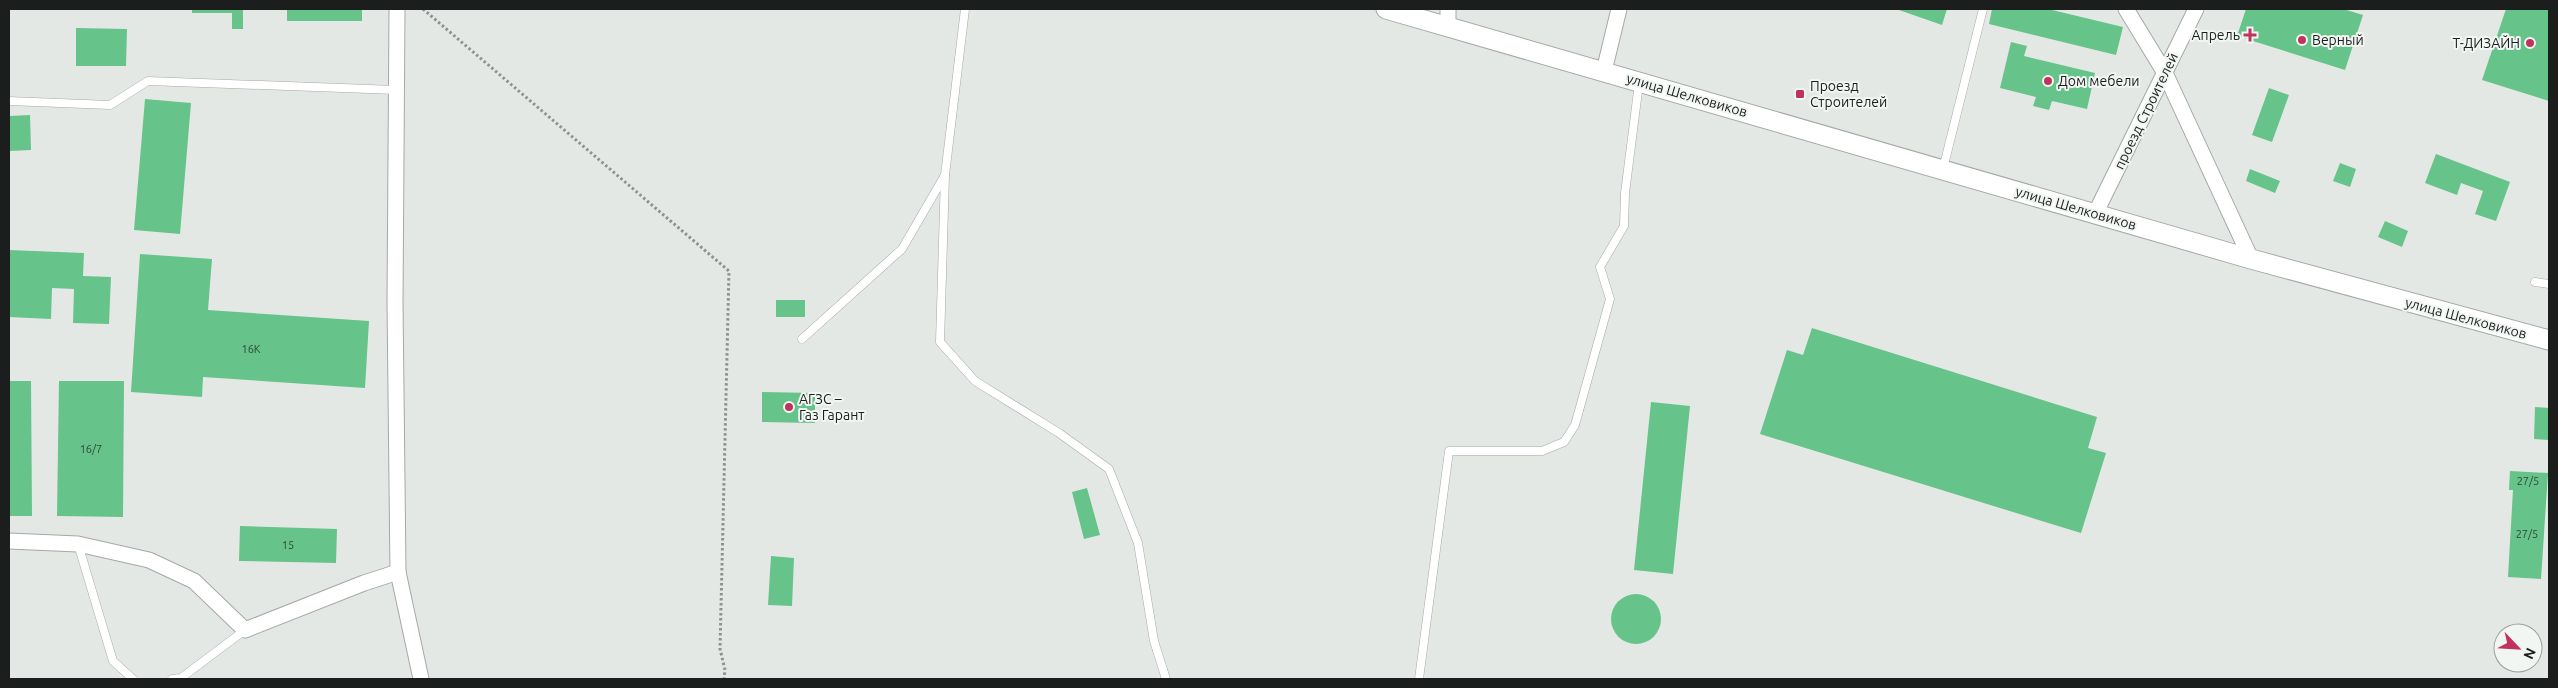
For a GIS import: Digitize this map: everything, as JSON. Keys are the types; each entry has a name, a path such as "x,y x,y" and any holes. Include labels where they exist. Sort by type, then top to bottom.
{"street":[{"path":"397,9 398,572 421,679"},
{"name":"улица Шелковиков","path":"1386,9 2251,259 2549,340"},
{"path":"1448,9 1448,28"},
{"path":"1604,71 1619,9"},
{"path":"2126,9 2165,73 2251,259"},
{"name":"проезд Строителей","path":"2095,214 2196,9"},
{"path":"9,541 78,544 149,560 194,581 245,630 364,583 398,572"}],"lane":[{"path":"964,9 945,175 940,342 975,381 1059,433 1109,469 1138,543 1154,641 1166,679"},
{"path":"1943,169 1983,9"},
{"path":"9,101 110,104 148,81 396,90"},
{"path":"1419,679 1449,451 1542,451 1564,442 1575,425 1610,299 1600,267 1624,226 1625,193 1639,81"},
{"path":"802,339 902,249 945,175"},
{"path":"2535,282 2549,284"},
{"path":"78,544 113,661 132,679"},
{"path":"172,679 181,678 245,630"}],"path":[{"path":"423,9 729,271 720,649 726,670 724,679"}],"building":[{"path":"192,9 243,9 243,29 232,29 232,13 192,13"},
{"path":"287,9 362,9 362,21 287,21"},
{"path":"1896,9 1947,9 1942,25"},
{"path":"1992,9 2048,9 2123,27 2116,55 1989,24"},
{"name":"Верный","path":"2246,9 2343,9 2363,15 2345,70 2237,36"},
{"path":"2506,9 2549,9 2549,101 2482,80"},
{"path":"76,28 127,29 126,66 76,66"},
{"name":"Дом мебели","path":"2011,42 2027,46 2024,56 2095,73 2087,109 2052,101 2049,110 2033,106 2036,97 2000,88"},
{"path":"2269,88 2289,95 2272,142 2252,135"},
{"path":"145,99 191,103 180,234 134,230"},
{"path":"30,115 31,150 9,151 9,116"},
{"path":"2436,154 2510,182 2496,221 2475,214 2483,191 2461,183 2457,195 2425,183"},
{"path":"2340,163 2356,169 2350,187 2333,181"},
{"path":"2250,169 2280,181 2275,193 2246,181"},
{"path":"2385,221 2408,231 2402,247 2378,237"},
{"path":"9,250 84,253 83,276 111,277 109,324 73,323 74,289 52,288 51,319 9,317"},
{"path":"140,254 212,259 208,310 369,321 365,388 203,377 202,397 131,392"},
{"path":"776,300 805,300 805,317 776,317"},
{"path":"1812,328 2097,417 2088,448 2106,453 2081,533 1760,434 1787,350 1803,355"},
{"path":"9,381 31,381 32,516 9,516"},
{"path":"59,381 124,381 123,517 57,516"},
{"path":"762,392 815,393 815,423 762,422"},
{"path":"1651,402 1690,406 1673,574 1634,570"},
{"path":"2535,407 2549,408 2549,440 2534,439"},
{"path":"2510,471 2548,473 2541,579 2508,577 2513,490 2509,490"},
{"path":"1087,488 1100,535 1084,539 1072,492"},
{"path":"240,526 337,529 336,563 239,561"},
{"path":"771,556 794,558 792,606 768,605"},
{"path":"1631,594 1641,594 1654,601 1661,614 1661,624 1654,637 1641,644 1631,644 1622,640 1615,633 1611,624 1611,614 1615,605 1622,598"}],"place":[{"name":"Апрель","path":"2250,35"},
{"name":"Верный","path":"2302,40"},
{"name":"Т-ДИЗАЙН","path":"2530,43"},
{"name":"Дом мебели","path":"2048,81"},
{"name":"Проезд Строителей","path":"1800,94"},
{"name":"АГЗС – Газ Гарант","path":"789,407"}]}
